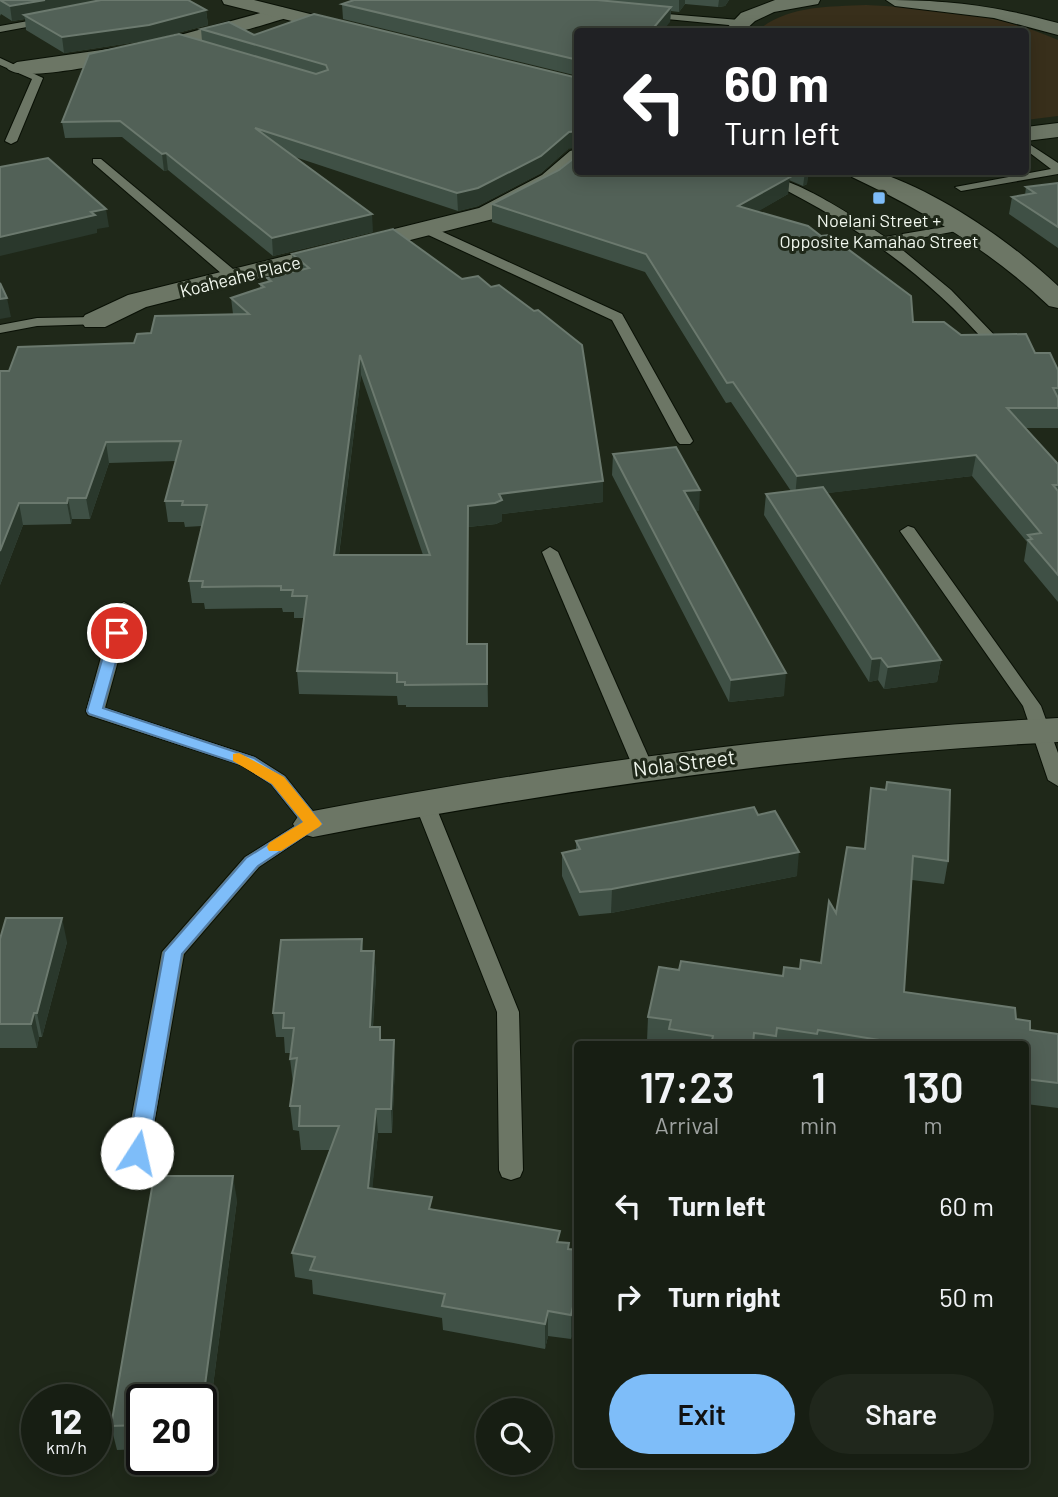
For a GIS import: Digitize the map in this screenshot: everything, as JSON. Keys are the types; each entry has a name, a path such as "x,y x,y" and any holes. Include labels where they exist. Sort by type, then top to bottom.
{"street":[{"path":"230,0 376,36"},
{"path":"736,27 763,9 811,0"},
{"path":"895,0 967,4 1058,29"},
{"path":"8,64 68,64 237,29 282,13"},
{"path":"1029,134 1058,130"},
{"name":"Koaheahe Place","path":"96,321 137,301 488,213 550,180 574,159"},
{"path":"866,175 963,226 1029,274 1058,300"},
{"name":"Nola Street","path":"313,824 424,802 643,767 839,746 1050,730"}],"lane":[{"path":"631,12 736,27"},
{"path":"0,29 67,16"},
{"path":"175,42 198,49"},
{"path":"8,64 38,78 11,141"},
{"path":"1029,147 1058,169"},
{"path":"97,161 233,277"},
{"path":"1029,174 1058,169"},
{"path":"961,187 1026,175"},
{"path":"776,181 830,207 885,241 947,291 994,343"},
{"path":"885,241 963,226"},
{"path":"428,230 617,317 685,441"},
{"path":"0,329 37,322 96,321"},
{"path":"908,531 1050,730 1058,780"},
{"path":"550,552 643,767"},
{"path":"124,607 95,711 248,761 278,780 313,824 252,862 173,952 137,1153"},
{"path":"424,802 508,1012 510,1170"}],"shaded area":[{"path":"866,5 939,10 988,18 1025,28 761,28 794,12 822,7"},
{"path":"1029,29 1058,40 1058,116 1029,120"}],"building":[{"path":"0,0 45,0 10,6"},
{"path":"101,0 188,0 206,10 149,25 62,37 24,15"},
{"path":"354,0 597,0 671,7 653,28 574,28 574,59 342,4"},
{"path":"314,14 574,77 574,131 569,132 541,156 478,188 457,193 255,128 372,214 272,238 166,153 162,154 120,121 62,122 89,54 179,34 316,74 328,70 326,65 201,29 229,22 254,35"},
{"path":"48,158 106,209 91,212 95,215 0,237 0,167"},
{"path":"574,158 574,175 786,175 790,177 738,206 808,226 821,236 829,235 911,296 913,322 944,322 961,335 1026,334 1035,353 1050,353 1058,370 1058,388 1053,388 1058,398 1058,408 1007,408 1058,464 1058,485 1053,485 1058,491 1058,575 1028,540 1032,539 1028,535 1041,533 976,455 797,476 733,382 727,383 646,254 492,204 559,170"},
{"path":"1058,183 1058,227 1012,197 1035,193 1026,187"},
{"path":"393,229 462,279 478,276 491,287 499,285 534,311 538,310 582,345 603,481 499,494 502,500 495,503 468,506 467,644 487,644 487,684 405,685 405,682 397,682 397,673 297,671 307,596 292,596 293,590 281,590 281,586 202,587 203,581 189,581 207,505 182,505 183,501 165,501 181,441 106,442 86,498 68,498 67,503 19,503 0,551 0,371 9,371 18,347 134,343 137,334 151,333 155,316 249,314 231,298 264,287 260,284 271,281 267,278 309,268 292,254","holes":["360,355 430,555 334,555"]},
{"path":"0,283 7,298 0,299"},
{"path":"676,447 700,490 684,491 786,673 731,680 613,454"},
{"path":"823,487 941,660 888,667 881,658 872,659 766,494"},
{"path":"887,782 950,790 948,861 913,856 904,992 1015,1008 1016,1019 1030,1021 1030,1030 1058,1034 1058,1083 1029,1079 1029,1041 886,1041 818,1030 817,1034 777,1028 776,1036 754,1033 753,1041 712,1041 713,1036 669,1029 671,1020 648,1017 659,967 679,970 681,961 783,976 784,967 800,969 801,960 821,963 829,901 836,913 847,847 865,849 871,788 886,790"},
{"path":"754,807 758,815 775,811 799,852 612,889 580,892 562,853 580,849 576,841"},
{"path":"6,918 62,918 37,1013 34,1013 31,1024 0,1024 0,939"},
{"path":"362,939 361,951 374,951 370,1027 380,1027 380,1040 394,1040 391,1109 376,1109 368,1188 432,1197 429,1209 560,1231 557,1242 569,1243 568,1249 574,1250 574,1303 571,1315 548,1311 545,1324 442,1306 445,1294 310,1270 315,1257 292,1253 339,1126 299,1126 300,1106 290,1106 297,1058 290,1059 294,1028 283,1028 284,1013 273,1013 281,940"},
{"path":"154,1176 233,1176 205,1384 126,1384 126,1426 112,1426"}],"slow traffic":[{"path":"239,757 278,780 313,824 275,847"}],"place":[{"name":"Noelani Street + Opposite Kamahao Street","path":"879,198"}],"route":[{"path":"117,633 95,711 248,761 278,780 313,824 252,862 173,952 137,1153"}]}
